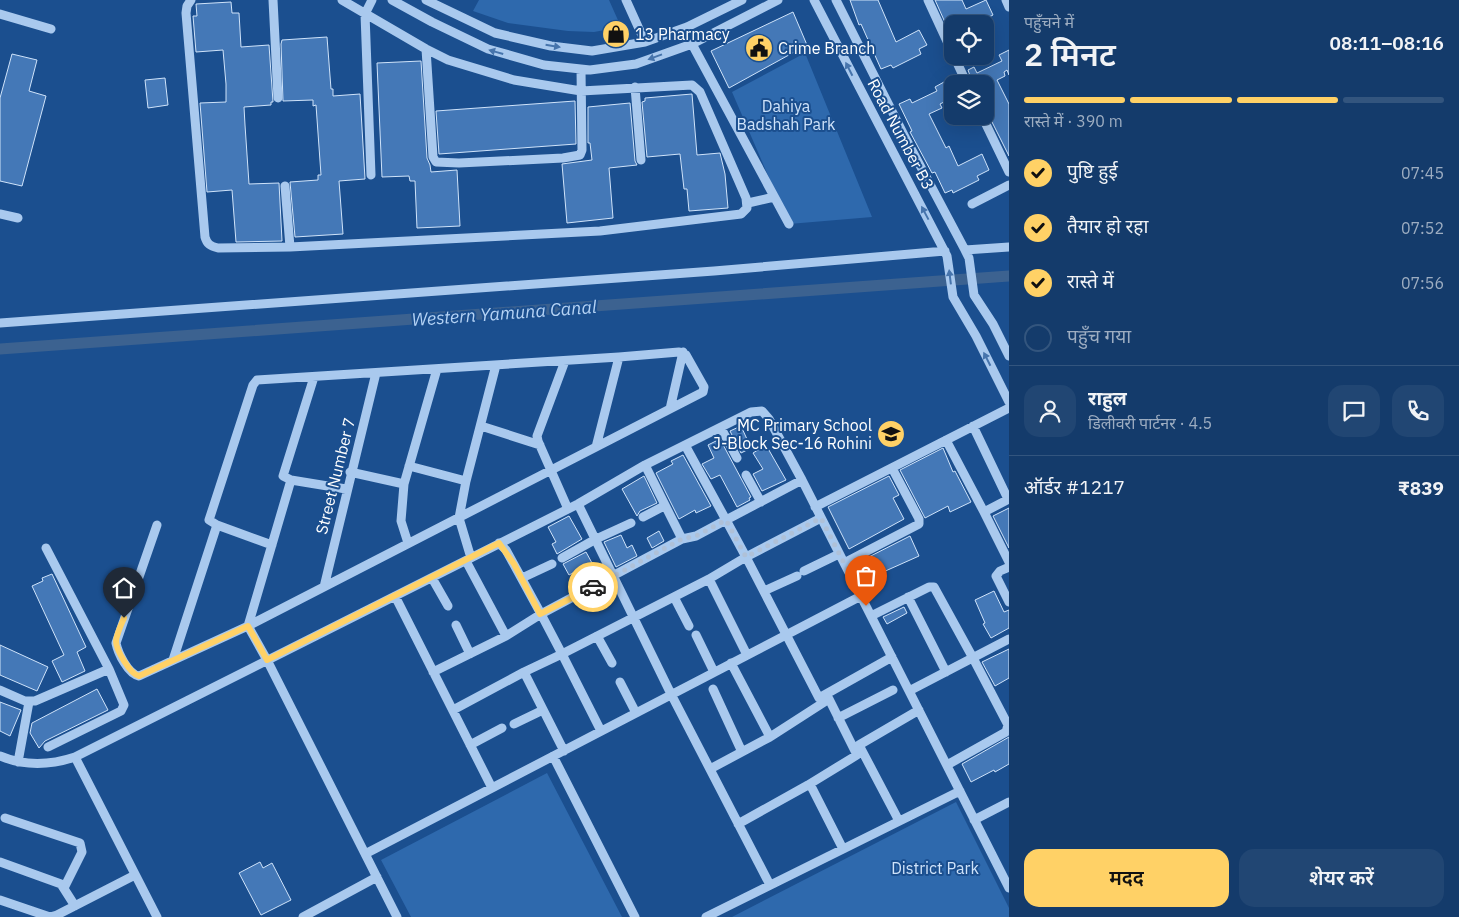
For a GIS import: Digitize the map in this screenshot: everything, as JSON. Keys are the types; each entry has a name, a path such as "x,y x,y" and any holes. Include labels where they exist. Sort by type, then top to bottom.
{"street":[{"path":"191,0 187,6 186,13 204,227 207,243 218,248 290,247 600,230 740,214 747,208 748,204 700,92 696,88 687,85 581,91 514,80 448,60 342,0"},
{"path":"273,0 278,98"},
{"path":"371,175 365,14 372,0"},
{"path":"392,0 488,49 544,65 590,70 636,64 692,44 778,0"},
{"path":"426,0 495,33 551,46 592,51 645,42 687,27 742,0"},
{"path":"626,0 645,42"},
{"name":"Road Number B3","path":"814,0 946,253"},
{"path":"836,0 906,139 967,254 974,296 993,324 1009,356"},
{"path":"928,0 944,35"},
{"path":"1006,0 1009,7"},
{"path":"0,14 50,29"},
{"path":"692,44 789,224"},
{"path":"426,49 433,157 436,162 459,163 578,156 582,150 581,69"},
{"path":"635,87 641,160"},
{"path":"986,125 1009,172"},
{"path":"972,204 1009,185"},
{"path":"285,186 290,247"},
{"path":"748,204 774,197"},
{"path":"0,214 18,218"},
{"path":"967,254 1009,247"},
{"path":"0,323 946,253 952,298 976,336 1009,402"},
{"path":"272,545 210,522 255,382 260,380 496,366 683,352"},
{"path":"670,409 683,352"},
{"path":"157,526 116,643 117,649 134,675 139,676 248,626 704,390 683,352"},
{"path":"596,447 619,357"},
{"path":"565,361 537,436 568,509"},
{"path":"496,366 466,481 459,518 468,559 506,636"},
{"path":"408,544 401,521 404,484 437,369"},
{"name":"Street Number 7","path":"324,587 350,472 376,373"},
{"path":"314,377 283,474 284,478 346,489"},
{"path":"815,507 1009,408"},
{"path":"0,756 18,762 57,762 76,757 578,504 645,465 751,412 762,411 769,419 802,480 974,820 1006,874 1009,888"},
{"path":"481,426 540,445"},
{"path":"973,426 1009,499 984,512"},
{"path":"721,428 738,458"},
{"path":"946,440 1009,562"},
{"path":"685,445 764,591 818,698 828,696"},
{"path":"645,465 682,539"},
{"path":"409,466 466,481"},
{"path":"844,563 919,524 919,520 892,468"},
{"path":"350,472 404,484"},
{"path":"746,475 761,502"},
{"path":"291,480 248,626 397,917"},
{"path":"433,672 506,636 540,614 682,539 696,536 802,480"},
{"path":"578,504 671,694 738,824 766,887"},
{"path":"643,517 664,506"},
{"path":"453,710 709,579 746,557 821,518"},
{"path":"562,558 596,539 631,523"},
{"path":"174,660 216,525"},
{"path":"499,543 506,550 522,578 601,731"},
{"path":"46,548 109,669 124,705 122,710 48,747"},
{"path":"764,591 839,554"},
{"path":"522,578 552,564"},
{"path":"1009,567 1000,571 996,576 1009,602"},
{"path":"432,578 448,606"},
{"path":"709,579 747,655"},
{"path":"871,616 929,587 936,589 1008,725 1006,732 946,765"},
{"path":"395,596 492,788"},
{"path":"365,854 860,596"},
{"path":"674,597 690,626"},
{"path":"908,597 946,672"},
{"path":"456,625 470,654"},
{"path":"696,635 714,672"},
{"path":"597,636 612,663"},
{"path":"909,691 1009,639"},
{"path":"710,770 770,737 828,696 892,657"},
{"path":"731,663 770,737"},
{"path":"0,690 30,702 109,669"},
{"path":"524,672 564,750"},
{"path":"620,682 636,713"},
{"path":"713,689 742,752"},
{"path":"838,718 893,690"},
{"path":"828,696 838,718 899,821"},
{"path":"18,762 30,702"},
{"path":"514,724 543,710"},
{"path":"856,746 919,710"},
{"path":"470,744 502,728"},
{"path":"738,824 808,785 856,755 856,746"},
{"path":"553,756 635,917"},
{"path":"76,757 156,917"},
{"path":"808,785 812,788 842,849"},
{"path":"706,917 960,791"},
{"path":"974,820 1009,802"},
{"path":"5,818 80,843 82,852 64,888"},
{"path":"0,862 57,881 64,888 74,906"},
{"path":"0,900 50,917 136,875"},
{"path":"302,917 377,877"}],"green space":[{"path":"479,0 609,0 621,27 594,32 568,31 508,23 473,11"},
{"name":"Dahiya Badshah Park","path":"805,53 872,217 789,224 732,92"},
{"path":"547,773 622,917 411,917 381,860"},
{"name":"District Park","path":"956,802 1009,908 1009,917 732,917"}],"building":[{"path":"850,0 878,0 896,42 919,30 927,45 919,49 921,54 893,68 891,65 881,69 861,24 859,25"},
{"path":"935,0 962,0 966,9 986,0 993,15 944,15 944,20"},
{"path":"231,2 232,13 239,13 241,47 269,45 273,102 271,102 271,105 244,107 245,125 249,184 279,183 282,241 236,242 232,190 207,192 200,103 226,102 226,84 223,50 196,52 193,16 197,16 196,4"},
{"name":"Crime Branch","path":"793,12 807,45 729,88 711,51"},
{"path":"327,37 333,96 360,94 365,179 339,181 343,234 295,237 290,182 318,180 318,175 321,175 316,105 313,106 313,100 283,101 281,44 282,40"},
{"path":"1009,50 1009,75 1007,70 1004,72 1005,76 997,80 1009,104 1009,156 994,125 994,75 970,75 968,70 974,67 977,73 994,65 1002,61 999,55"},
{"path":"12,54 37,60 29,91 46,96 22,186 0,181 0,98"},
{"path":"421,61 427,158 431,172 457,170 460,226 417,228 415,181 410,181 409,176 382,177 377,63"},
{"path":"165,78 168,105 148,108 145,80"},
{"path":"944,82 944,102 940,104 942,108 929,114 946,148 949,146 958,166 982,154 989,170 977,176 979,180 953,193 952,190 945,193 935,172 932,173 910,132 912,131 899,104 910,99 912,103 937,91 935,87"},
{"path":"692,94 697,155 720,153 725,174 728,208 689,211 687,189 684,189 680,154 647,157 642,102 645,101 645,98"},
{"path":"575,101 576,144 439,154 436,111"},
{"path":"630,103 635,161 637,165 609,168 613,218 567,223 562,164 592,160 590,143 588,143 588,107"},
{"path":"741,426 751,448 741,453 730,431"},
{"path":"720,439 751,497 749,498 750,500 737,507 720,475 711,479 702,464 714,458 708,445"},
{"path":"766,445 786,480 762,491 753,474 763,469 753,453"},
{"path":"943,448 953,472 955,471 971,502 950,512 948,506 925,518 900,470"},
{"path":"683,455 711,506 696,513 695,510 679,519 656,473 673,464 671,461"},
{"path":"644,476 657,503 640,511 637,516 622,489"},
{"path":"889,476 899,495 893,498 904,519 849,549 828,507"},
{"path":"1009,508 1009,548 993,516"},
{"path":"569,516 582,539 557,554 552,544 556,542 548,527"},
{"path":"659,531 664,541 652,548 647,538"},
{"path":"621,535 627,548 632,545 637,556 616,567 604,542"},
{"path":"910,536 919,556 863,581 855,564"},
{"path":"586,552 592,563 569,575 563,564"},
{"path":"52,574 86,647 77,652 85,671 62,682 52,661 64,655 32,586 43,581 42,578"},
{"path":"994,591 1004,612 1009,610 1009,628 991,638 983,624 985,623 975,600"},
{"path":"904,607 907,613 887,624 883,617"},
{"path":"0,645 48,667 37,691 0,675"},
{"path":"1009,649 1009,678 995,686 982,662"},
{"path":"97,689 108,710 45,741 39,748 30,733 32,723"},
{"path":"0,702 21,710 10,736 0,731"},
{"path":"1009,737 1009,764 971,782 962,764"},
{"path":"260,862 263,868 272,863 291,900 261,915 239,873"}],"waterway":[{"name":"Western Yamuna Canal","path":"0,349 1009,276"}],"way so far":[{"path":"593,587 682,539 696,536 726,520 746,557 821,518 866,606"}],"place":[{"name":"13 Pharmacy","path":"616,34"},
{"name":"Crime Branch","path":"759,48"},
{"name":"MC Primary School J-Block Sec-16 Rohini","path":"891,434"}],"route":[{"path":"124,618 117,636 117,649 132,673 139,676 248,626 267,660 499,543 506,550 540,614 593,587"}]}
